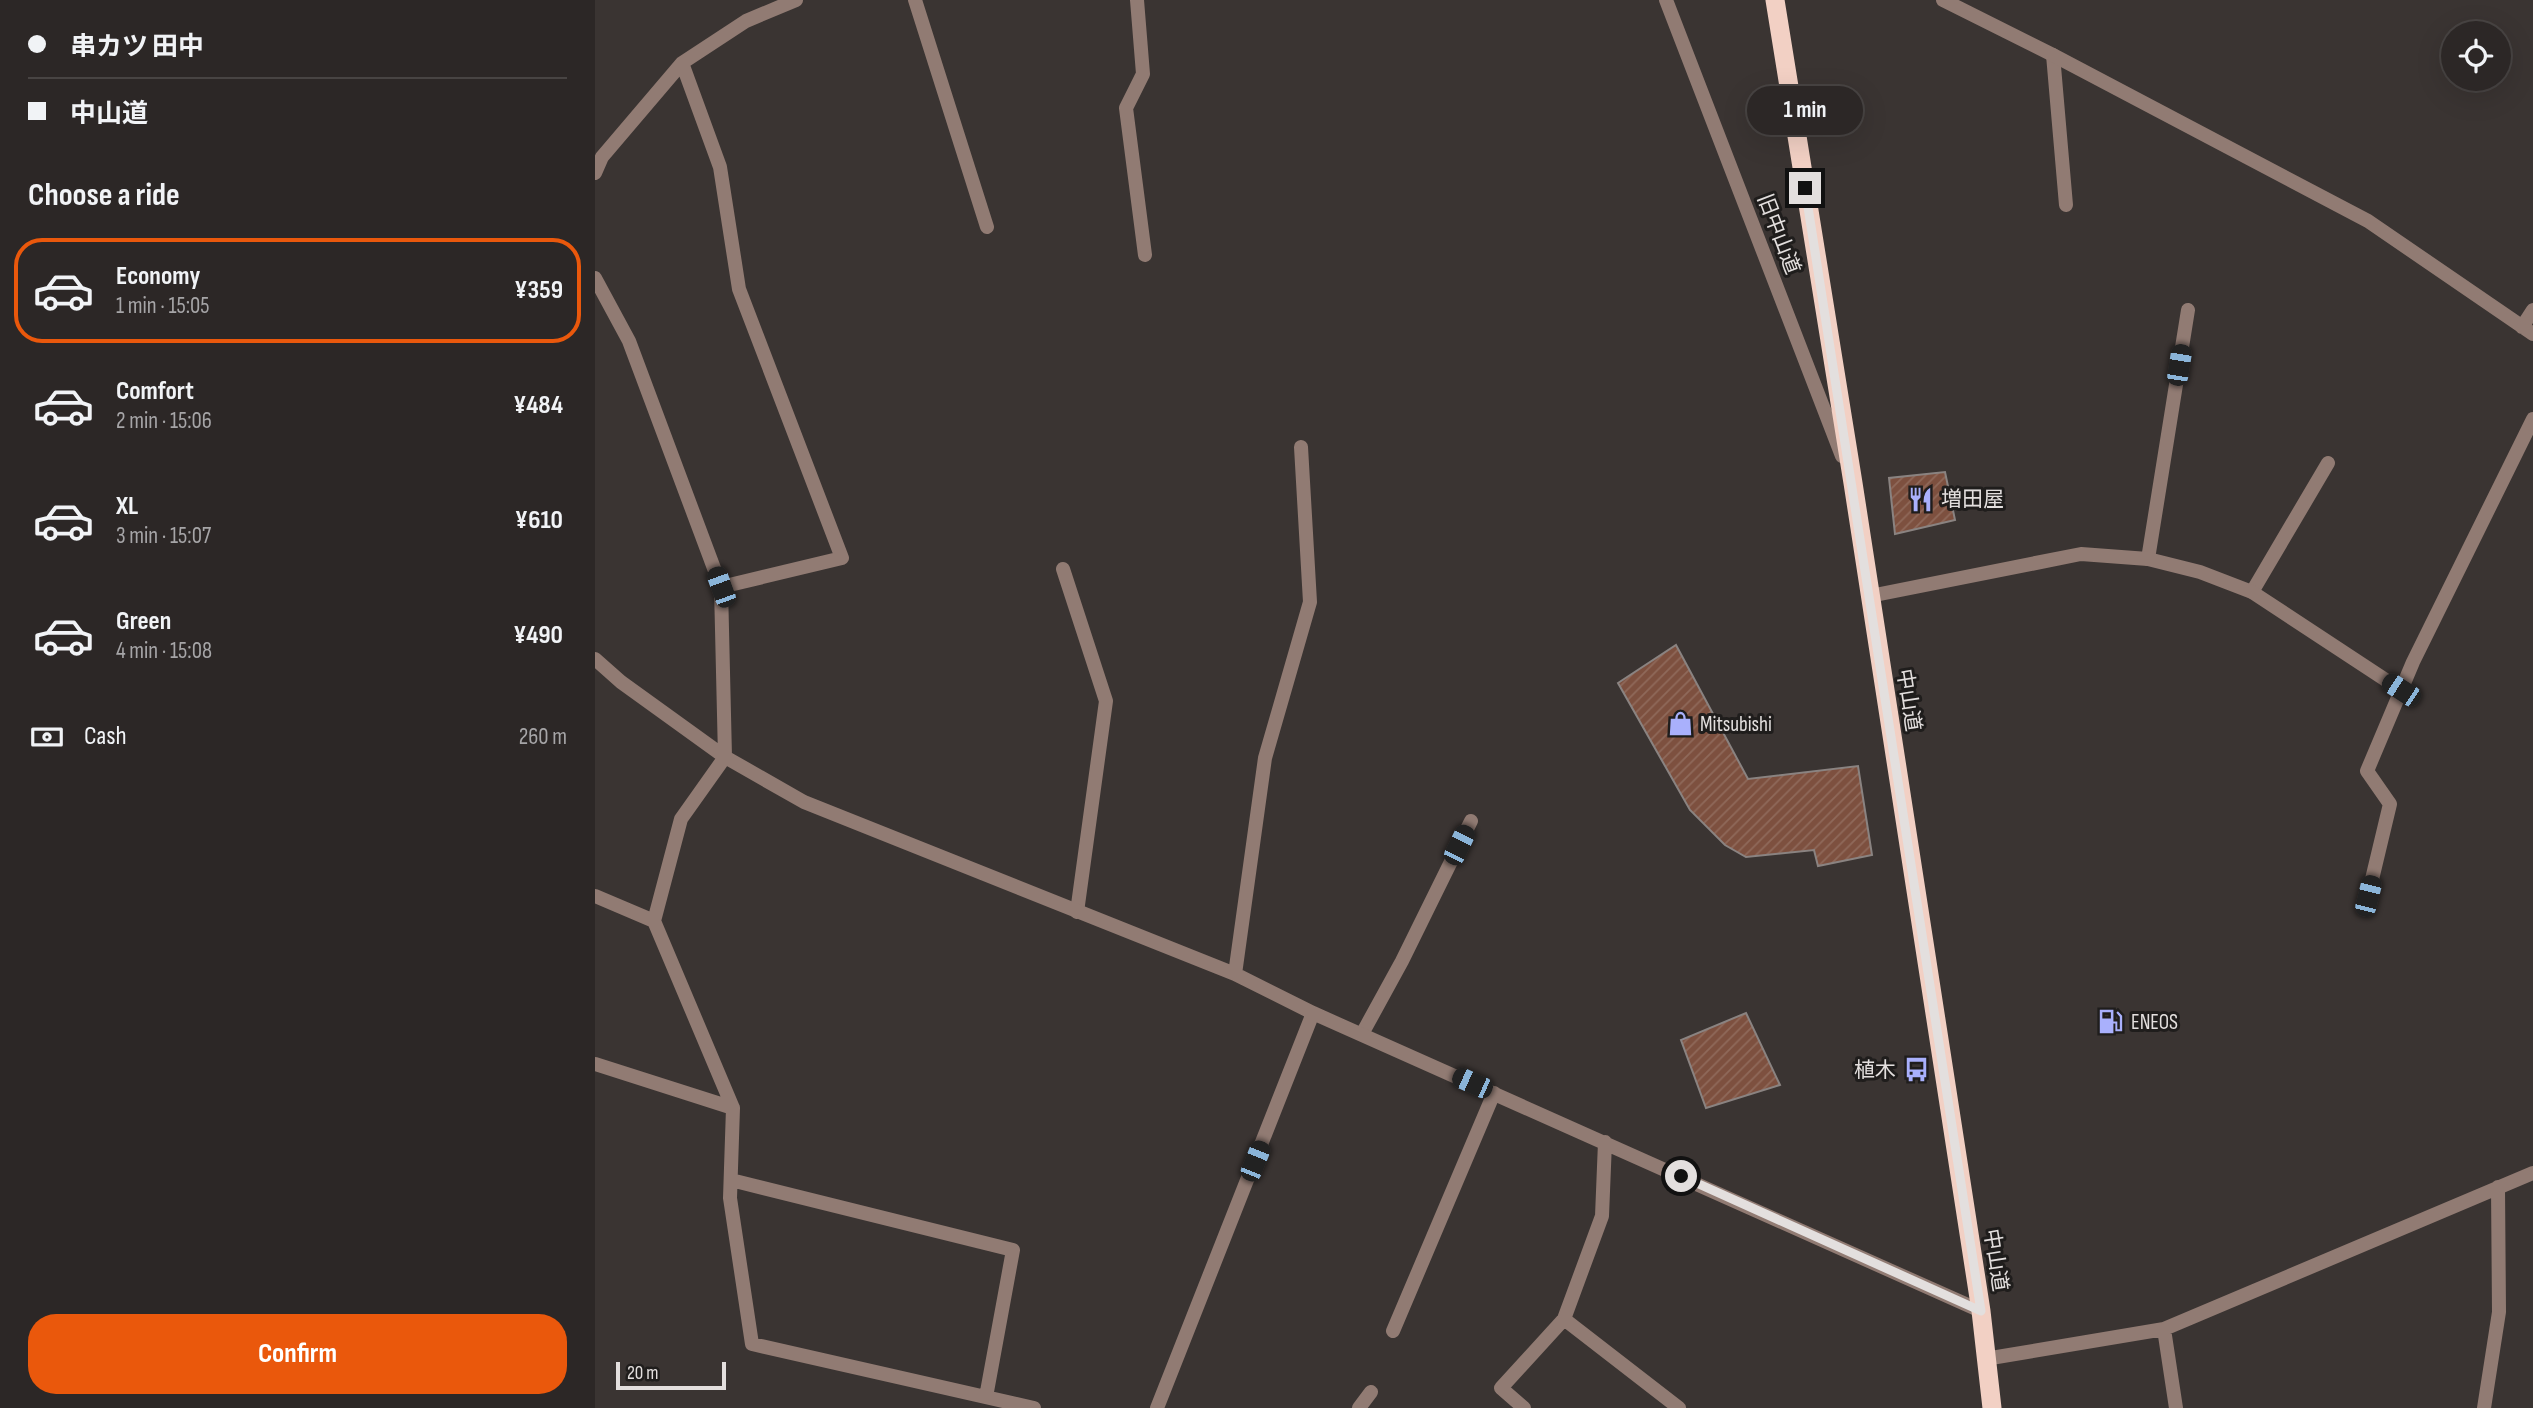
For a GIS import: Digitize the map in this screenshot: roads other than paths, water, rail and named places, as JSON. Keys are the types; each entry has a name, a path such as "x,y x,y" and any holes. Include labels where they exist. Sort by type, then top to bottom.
{"highway":[{"name":"中山道","path":"1775,0 1853,483 1981,1311 1993,1408"}],"street":[{"path":"595,173 602,157 682,63 746,21 796,0"},
{"path":"915,0 987,227"},
{"path":"1137,0 1143,74 1126,108 1145,254"},
{"name":"旧中山道","path":"1666,0 1853,483"},
{"path":"1943,0 2368,221 2527,330 2533,310"},
{"path":"2053,55 2066,205"},
{"path":"682,63 720,167 739,289 842,558 721,587"},
{"path":"595,278 629,341 721,587 725,757 681,819 654,921 733,1108 730,1198 753,1344 1034,1408"},
{"path":"2148,558 2188,310"},
{"path":"2368,896 2391,804 2367,771 2401,690 2533,419"},
{"path":"1235,974 1265,758 1310,602 1301,446"},
{"path":"2252,592 2328,463"},
{"path":"1870,596 2081,554 2148,558 2200,572 2252,592 2401,690"},
{"path":"1063,569 1106,701 1077,912"},
{"path":"595,659 621,682 725,757 804,802 1235,974 1314,1013 1981,1311"},
{"path":"1362,1034 1402,961 1471,821"},
{"path":"595,896 654,921"},
{"path":"1157,1408 1314,1013"},
{"path":"595,1064 733,1108"},
{"path":"1393,1331 1494,1093"},
{"path":"1524,1408 1501,1388 1564,1319 1602,1216 1605,1142"},
{"path":"1985,1359 2164,1329 2533,1173"},
{"path":"731,1180 1013,1250 986,1397"},
{"path":"2484,1408 2499,1312 2498,1187"},
{"path":"1564,1319 1679,1408"},
{"path":"2164,1329 2176,1408"},
{"path":"1359,1408 1371,1392"}],"place":[{"name":"増田屋","path":"1921,499"},
{"name":"Mitsubishi","path":"1680,724"},
{"name":"ENEOS","path":"2111,1022"},
{"name":"植木","path":"1916,1070"}]}
